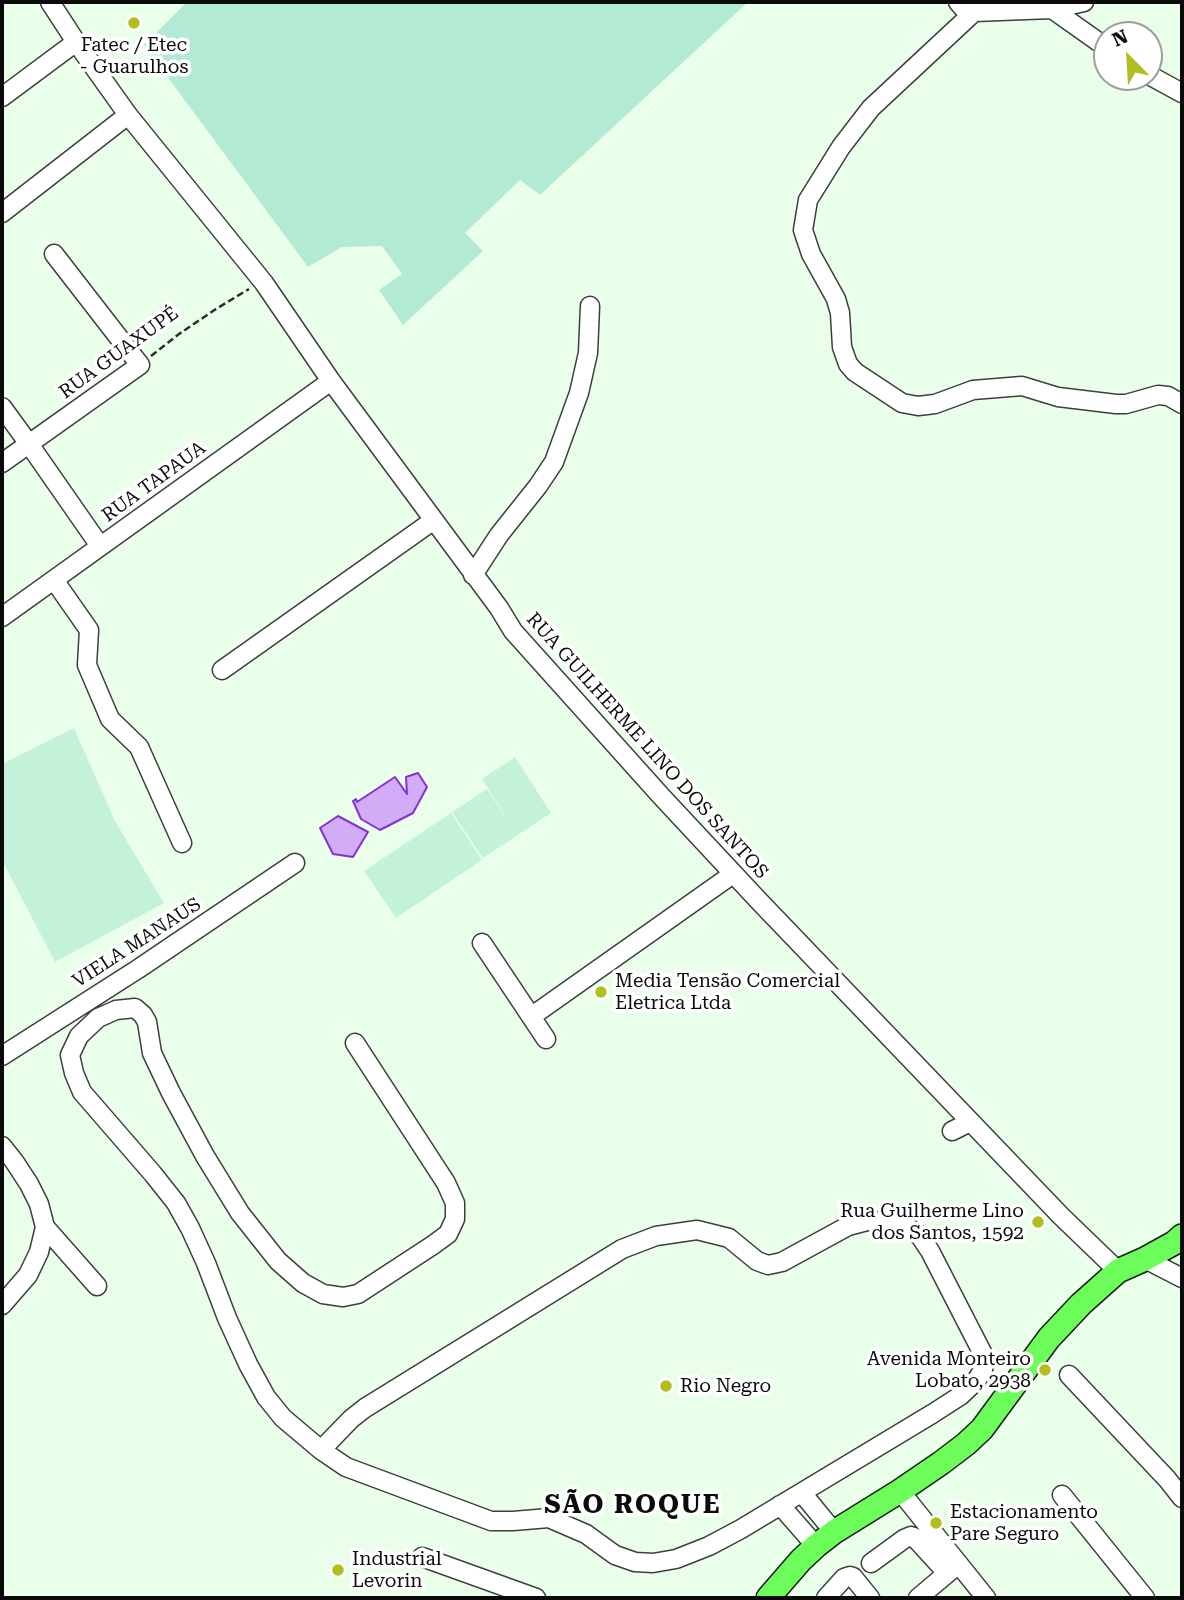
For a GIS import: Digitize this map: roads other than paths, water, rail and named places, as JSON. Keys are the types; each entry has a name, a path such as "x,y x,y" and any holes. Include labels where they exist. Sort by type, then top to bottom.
{"main road":[{"path":"768,1598 801,1560 825,1539 966,1444 982,1429 1049,1338 1118,1270 1145,1259 1178,1240"}],"street":[{"name":"RUA GUILHERME LINO DOS SANTOS","path":"50,2 128,115 264,283 331,381 499,608 513,631 733,874 1061,1216 1118,1270"},
{"path":"958,2 965,10 974,12 1052,9 1084,2"},
{"path":"1052,9 1093,38"},
{"path":"974,12 871,108 841,147 808,200 803,230 811,254 836,299 840,313 842,347 848,364 855,372 902,402 918,406 935,404 972,390 1022,386 1058,397 1116,404 1158,395 1168,396 1182,404"},
{"path":"2,97 76,42"},
{"path":"1163,83 1182,93"},
{"path":"2,213 128,115"},
{"name":"RUA GUAXUPÉ","path":"2,463 140,365 54,254"},
{"path":"473,575 499,535 554,462 579,393 588,353 590,306"},
{"name":"RUA TAPAUA","path":"2,617 331,381"},
{"path":"2,407 100,546"},
{"path":"222,670 434,520"},
{"path":"54,579 89,629 87,665 110,719 139,747 182,843"},
{"name":"VIELA MANAUS","path":"2,1056 138,969 295,863"},
{"path":"532,1016 733,874"},
{"path":"482,943 546,1039"},
{"path":"321,1450 365,1408 622,1249 656,1236 697,1230 729,1238 757,1261 768,1265 782,1262 848,1226 867,1221 892,1222 909,1228 920,1236 930,1251 985,1358 983,1370 976,1381 960,1396 764,1517 709,1546 676,1559 653,1563 635,1562 615,1555 586,1534 549,1518 491,1521 346,1467 321,1450 283,1418 266,1397 248,1364 206,1263 176,1203 82,1092 70,1055 79,1036 98,1018 116,1010 135,1008 143,1015 147,1022 152,1053 171,1093 240,1213 278,1261 303,1283 323,1294 343,1297 358,1294 433,1245 448,1234 455,1219 455,1203 446,1183 355,1043"},
{"path":"952,1131 970,1122"},
{"path":"2,1146 29,1184 39,1204 45,1227 97,1286"},
{"path":"2,1305 28,1275 45,1227"},
{"path":"1145,1259 1178,1276 1178,1240"},
{"path":"1069,1375 1182,1498"},
{"path":"900,1491 953,1569"},
{"path":"802,1493 825,1539"},
{"path":"1062,1495 1145,1598"},
{"path":"780,1506 825,1539"},
{"path":"871,1563 911,1536 986,1598"},
{"path":"422,1557 536,1598"},
{"path":"918,1598 953,1569"},
{"path":"826,1598 844,1578 850,1576 870,1598"}],"place":[{"name":"Fatec / Etec - Guarulhos","path":"134,23"},
{"name":"Media Tensão Comercial Eletrica Ltda","path":"601,992"},
{"name":"Rua Guilherme Lino dos Santos, 1592","path":"1038,1222"},
{"name":"Avenida Monteiro Lobato, 2938","path":"1045,1370"},
{"name":"Rio Negro","path":"666,1386"},
{"name":"Estacionamento Pare Seguro","path":"936,1523"},
{"name":"Industrial Levorin","path":"338,1570"}],"district":[{"name":"SÃO ROQUE","path":"633,1505"}]}
